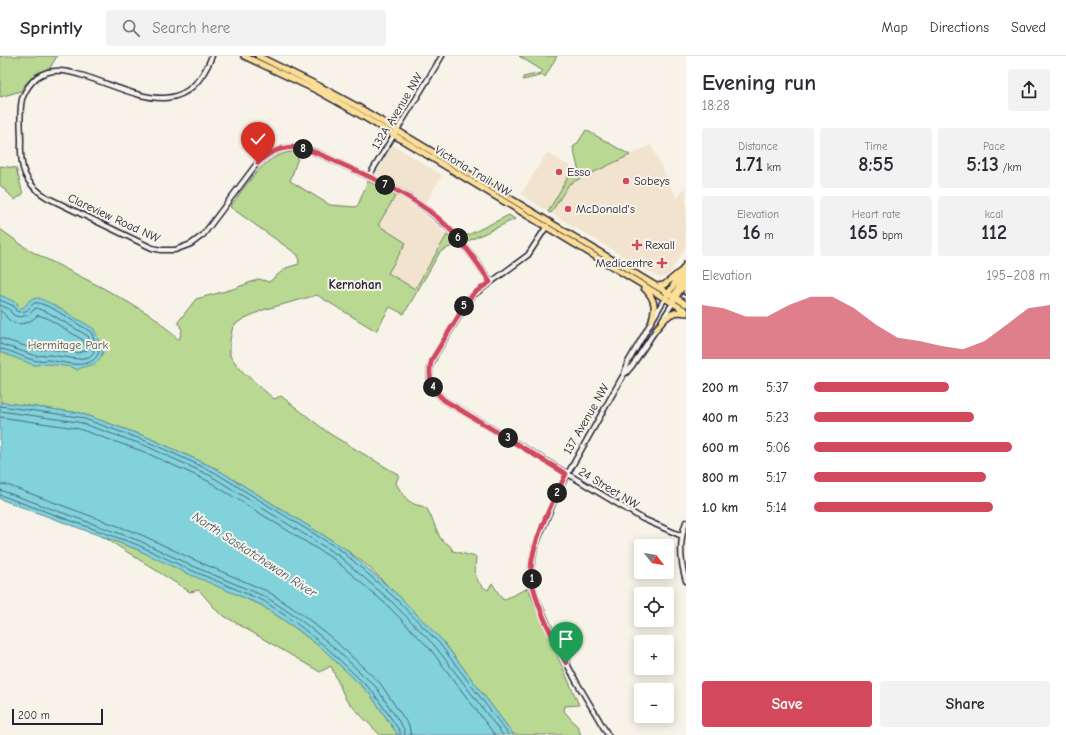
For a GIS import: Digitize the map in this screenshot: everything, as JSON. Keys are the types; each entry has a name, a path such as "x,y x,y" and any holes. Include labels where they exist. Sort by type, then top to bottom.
{"main road":[{"name":"Victoria Trail NW","path":"244,56 318,91 396,132"},
{"name":"Victoria Trail NW","path":"258,56 332,93 640,283 686,304"},
{"name":"Victoria Trail NW","path":"548,225 654,285 686,312"},
{"path":"654,285 664,285 685,268"},
{"name":"137 Avenue NW","path":"671,298 685,268"},
{"name":"137 Avenue NW","path":"671,298 686,281"},
{"path":"640,283 654,300 655,309 652,320"},
{"path":"656,329 672,313 686,312"}],"street":[{"name":"Clareview Road NW","path":"212,56 202,76 194,86 183,94 167,99 150,98 67,71 54,71 39,76 27,88 22,103 21,161 23,170 29,182 38,191 52,200 141,243 166,251 184,248 199,239 255,166 265,156 275,151 287,148 304,149 369,176 411,199 438,219 461,242 490,282"},
{"name":"132A Avenue NW","path":"369,176 442,56"},
{"path":"490,282 528,255 548,225"},
{"name":"24 Street NW","path":"490,282 474,293 467,302 435,355 430,367 431,383 435,391 444,400 566,474 643,519 682,536"},
{"name":"137 Avenue NW","path":"608,735 563,658 533,588 531,568 535,547 566,474 624,374 627,364 652,320 671,298"},
{"name":"137 Avenue NW","path":"624,374 632,366 656,329 671,298"},
{"path":"686,522 682,536 681,559 686,581"}],"shaded area":[{"path":"393,145 442,175 425,204 377,175 376,173"},
{"path":"651,145 677,199 686,186 686,247 669,274 660,278 551,213 569,184"},
{"path":"547,153 580,172 568,178 548,212 521,194"},
{"path":"396,195 430,219 447,235 415,289 388,273 378,225"}],"green space":[{"path":"0,56 57,56 50,68 33,76 21,91 0,97"},
{"path":"519,56 557,56 545,77 543,75 523,80 523,77 541,73 543,71"},
{"path":"586,130 630,155 569,184 551,213 548,212 568,177 579,172 573,147 577,144"},
{"name":"Hermitage Park","path":"291,152 300,152 290,181 330,205 355,207 358,205 368,181 396,195 378,225 406,243 388,273 415,289 447,235 456,244 440,252 404,314 390,307 376,331 317,295 263,310 243,319 233,326 230,340 230,356 242,371 274,399 281,396 330,434 399,475 396,483 402,493 411,502 426,508 442,541 450,546 453,551 476,557 476,576 477,580 483,587 488,590 492,583 503,600 528,588 579,705 565,706 564,711 578,727 581,735 514,735 442,640 369,567 344,548 215,468 147,437 80,413 0,402 0,229 29,250 103,288 154,317 179,340 182,330 178,322 196,299 233,289 259,279 269,282 286,268 299,264 298,255 230,207 263,165 272,159"},
{"path":"0,166 16,168 23,194 15,200 0,185"},
{"path":"509,215 515,219 466,242 462,238"},
{"path":"102,536 136,549 261,605 294,627 324,650 370,694 398,735 380,735 346,700 331,666 320,672 219,613 199,590 190,592"}],"water":[{"path":"0,295 17,303 19,309 24,307 31,299 39,298 54,305 94,329 103,352 100,358 92,365 77,370 72,367 48,364 34,365 0,352"},
{"name":"North Saskatchewan River","path":"0,402 80,413 147,437 215,468 344,548 398,595 442,640 514,735 398,735 370,694 324,650 294,627 261,605 184,572 136,549 0,499"}],"place":[{"name":"Esso","path":"559,172"},
{"name":"Sobeys","path":"626,181"},
{"name":"McDonald's","path":"568,209"},
{"name":"Rexall","path":"637,245"},
{"name":"Medicentre","path":"662,263"}],"district":[{"name":"Kernohan","path":"355,284"}],"route":[{"path":"258,163 265,156 280,149 298,148 309,150 374,179 411,199 438,219 461,242 490,282 474,293 463,307 432,359 430,379 435,391 444,400 566,474 535,547 531,568 533,588 566,663"}]}
